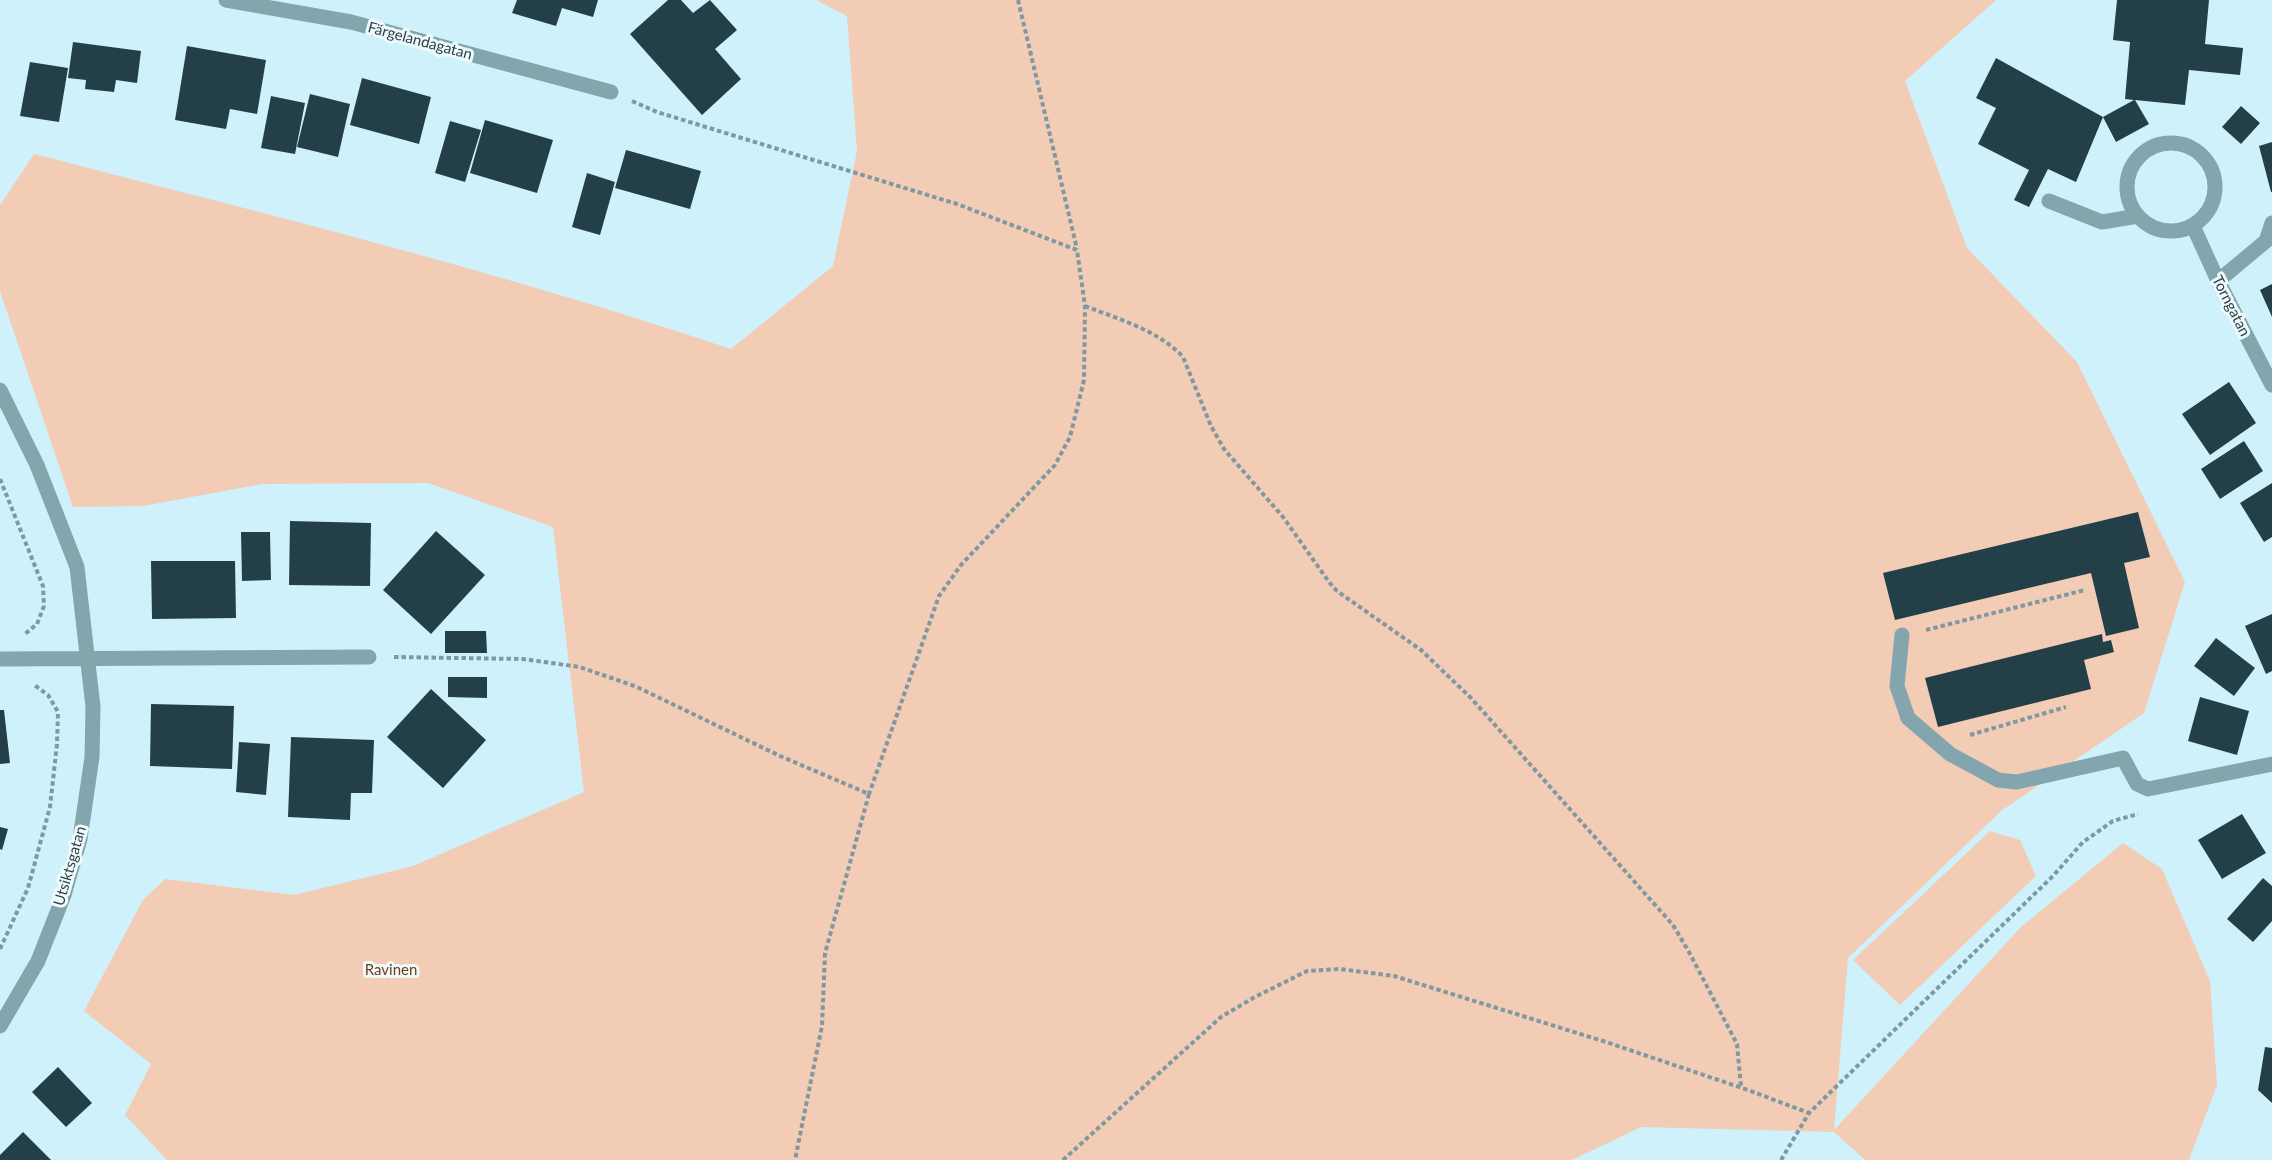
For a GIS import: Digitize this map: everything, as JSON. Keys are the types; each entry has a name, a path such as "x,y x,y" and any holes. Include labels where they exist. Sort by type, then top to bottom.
{"street":[{"name":"Färgelandagatan","path":"226,0 351,22 611,92"},
{"path":"2174,143 2187,146 2200,154 2214,177 2215,192 2204,217 2193,226 2178,231 2163,231 2149,226 2138,216 2130,203 2127,189 2129,174 2136,160 2147,150 2174,143"},
{"path":"2049,201 2102,222 2138,216"},
{"path":"2218,281 2266,241 2272,223"},
{"name":"Torngatan","path":"2193,226 2218,281 2272,385"},
{"name":"Utsiktsgatan","path":"0,390 38,465 77,567 93,707 92,757 81,839 64,895 38,961 0,1026"},
{"path":"1902,635 1897,686 1908,718 1950,754 1998,780 2017,782 2122,758 2137,784 2148,789 2272,764"},
{"path":"0,658 369,657"}],"path":[{"path":"795,1160 822,1026 825,953 869,794 939,596 961,565 1055,465 1070,437 1084,380 1085,306 1077,249 1018,0"},
{"path":"611,92 657,112 957,204 1077,249"},
{"path":"1085,306 1160,339 1183,357 1211,426 1224,449 1283,517 1329,582 1338,591 1421,650 1471,698 1672,925 1689,952 1737,1044 1741,1087"},
{"path":"0,479 44,586 44,606 37,624 23,635 24,677 48,695 58,712 50,807 28,888 0,949"},
{"path":"1902,635 2085,590"},
{"path":"369,657 523,659 580,667 637,687 780,756 869,794"},
{"path":"1950,754 1969,735 2066,707"},
{"path":"1781,1160 1809,1113 2053,876 2083,842 2113,821 2144,812"},
{"path":"1063,1160 1221,1017 1307,971 1340,969 1394,976 1741,1087 1809,1113"}],"green space":[{"name":"Ravinen","path":"816,0 1996,0 1905,81 1967,248 2077,362 2185,582 2144,713 2001,811 1848,958 1834,1130 2021,927 2123,843 2162,869 2210,981 2217,1085 2189,1160 1865,1160 1834,1132 1641,1127 1572,1160 167,1160 125,1115 151,1064 84,1011 143,900 165,879 294,895 413,866 584,792 553,527 428,483 262,484 143,506 73,507 0,291 0,205 34,154 471,269 731,349 833,266 857,151 847,16"},
{"path":"1990,831 2020,840 2036,876 1900,1005 1853,960"}],"building":[{"path":"517,0 598,0 593,17 562,8 556,26 512,13"},
{"path":"668,0 681,0 693,13 710,0 737,30 715,49 741,79 702,115 630,34"},
{"path":"2117,0 2209,0 2205,44 2243,48 2240,75 2189,70 2185,105 2135,100 2149,124 2116,142 2103,117 2134,100 2125,99 2130,42 2113,40"},
{"path":"73,42 141,51 137,83 116,80 114,92 85,89 86,80 68,78"},
{"path":"187,46 266,60 257,114 230,109 226,129 175,120"},
{"path":"1996,58 2103,117 2076,182 2048,169 2029,207 2014,200 2029,170 1978,144 1996,108 1976,98"},
{"path":"30,62 68,68 59,122 20,116"},
{"path":"362,78 431,97 419,144 350,125"},
{"path":"310,94 350,104 338,157 297,147"},
{"path":"271,96 305,103 295,154 261,148"},
{"path":"2241,106 2260,123 2241,144 2222,127"},
{"path":"485,120 553,140 537,193 470,173"},
{"path":"450,121 481,130 465,182 435,173"},
{"path":"2272,142 2272,192 2271,192 2259,146"},
{"path":"626,150 701,171 690,209 615,188"},
{"path":"587,173 615,182 600,235 572,227"},
{"path":"2272,284 2272,317 2260,290"},
{"path":"2229,382 2256,423 2210,455 2182,414"},
{"path":"2244,441 2263,471 2220,499 2201,469"},
{"path":"2272,483 2272,537 2264,542 2240,503"},
{"path":"2138,512 2150,557 2124,563 2139,628 2106,636 2091,573 1895,620 1883,573"},
{"path":"290,521 371,523 370,586 289,585"},
{"path":"436,531 485,575 431,634 383,590"},
{"path":"241,532 270,532 271,580 242,581"},
{"path":"151,561 235,561 236,618 152,619"},
{"path":"2272,614 2272,671 2266,674 2245,626"},
{"path":"445,631 486,631 487,653 445,653"},
{"path":"2102,634 2103,642 2111,640 2114,652 2084,660 2091,689 1938,727 1925,678"},
{"path":"2216,638 2255,668 2234,696 2194,666"},
{"path":"448,677 487,677 487,698 448,697"},
{"path":"431,689 486,740 443,788 387,737"},
{"path":"2200,697 2249,711 2237,755 2188,741"},
{"path":"151,704 234,706 232,769 150,766"},
{"path":"0,710 4,710 10,763 0,764"},
{"path":"291,737 374,740 372,793 351,793 350,820 288,817"},
{"path":"239,742 270,744 266,795 236,792"},
{"path":"2242,814 2266,853 2222,879 2198,840"},
{"path":"0,827 8,829 2,850 0,849"},
{"path":"2263,878 2272,886 2272,921 2253,942 2227,919"},
{"path":"2265,1047 2272,1048 2272,1103 2258,1090"},
{"path":"58,1067 92,1103 66,1127 32,1092"},
{"path":"23,1132 51,1160 0,1160 0,1155"}]}
